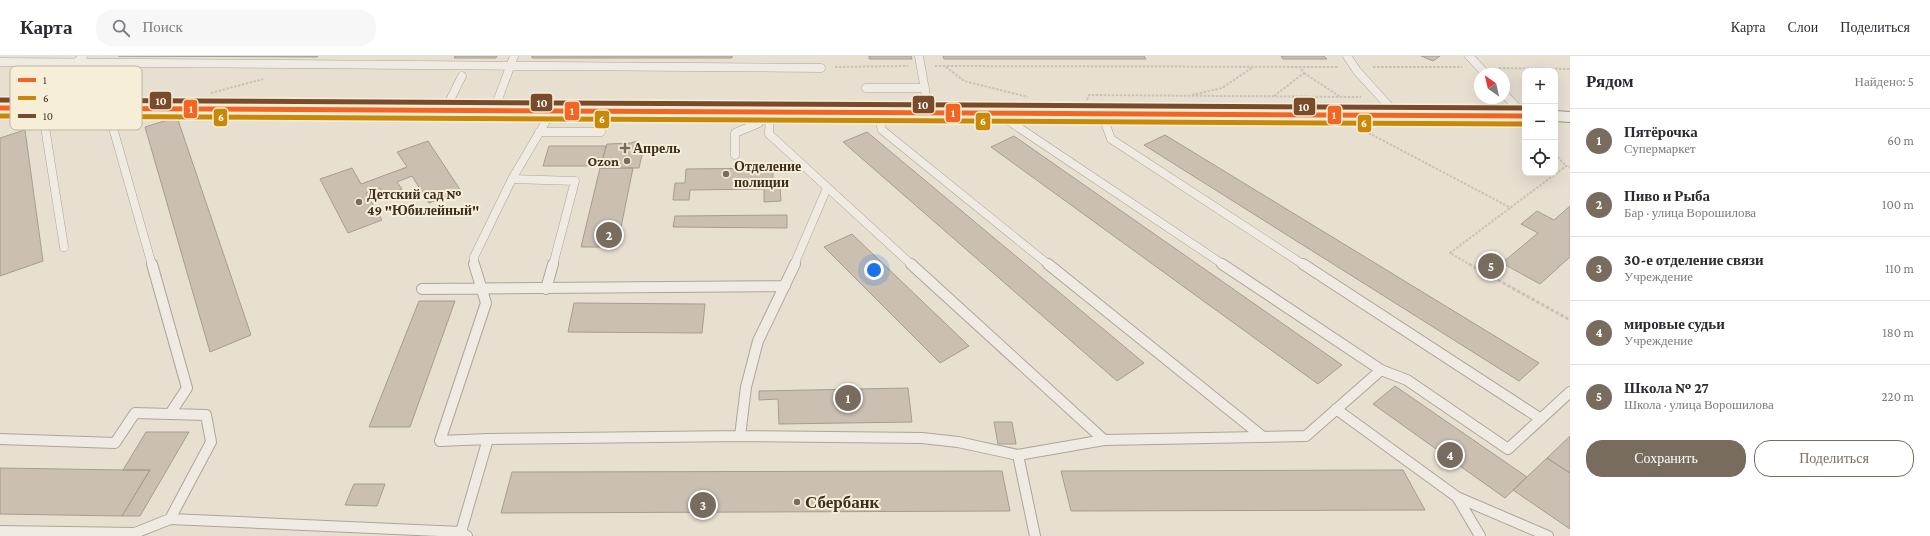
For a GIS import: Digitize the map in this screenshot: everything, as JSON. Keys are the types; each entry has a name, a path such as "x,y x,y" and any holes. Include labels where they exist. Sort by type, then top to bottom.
{"main road":[{"path":"142,108 1522,116"},
{"path":"1558,116 1570,117"}],"lane":[{"path":"73,66 83,56"},
{"path":"494,110 514,56"},
{"path":"919,56 929,113"},
{"path":"1347,56 1354,67 1398,116"},
{"path":"1469,56 1480,68"},
{"path":"0,62 821,68"},
{"path":"445,110 462,76"},
{"path":"866,88 925,88"},
{"path":"1510,100 1522,113"},
{"path":"552,111 512,179 474,257 474,268 483,289 486,303 440,441 740,436 922,438 958,442 1018,455 1104,440 1306,436 1381,370"},
{"path":"735,155 735,133 759,124 765,112"},
{"path":"765,112 769,134 1104,440"},
{"path":"878,112 882,130 1263,438"},
{"path":"996,113 1381,370 1407,380 1508,449 1570,392"},
{"path":"1096,114 1111,140 1541,419"},
{"path":"40,130 64,246"},
{"path":"114,130 187,388 170,414"},
{"path":"539,132 601,132"},
{"path":"512,179 575,181 546,289"},
{"path":"740,436 746,387 758,341 785,286 827,188"},
{"path":"422,289 785,286"},
{"path":"1336,409 1457,497 1548,536"},
{"path":"0,439 115,442 135,413 206,415 211,442 170,519"},
{"path":"0,531 135,533 170,519 464,534 488,439"},
{"path":"1018,455 1035,536"},
{"path":"1457,497 1480,536"}],"path":[{"path":"821,68 920,66 1480,68"},
{"path":"945,66 964,81 1033,99"},
{"path":"1186,96 1222,88 1253,67"},
{"path":"1300,67 1304,73 1317,80 1339,97"},
{"path":"1510,68 1570,69"},
{"path":"1273,96 1304,73"},
{"path":"210,94 268,77"},
{"path":"1096,114 1086,103 1089,95 1381,97"},
{"path":"1360,128 1511,208"},
{"path":"1558,157 1566,166 1570,167"},
{"path":"1566,166 1450,253 1570,320"}],"building":[{"path":"118,56 318,56 317,57"},
{"path":"455,56 497,56 496,58 454,58"},
{"path":"532,56 732,56 732,58 532,58"},
{"path":"869,56 911,56 912,59 869,59"},
{"path":"943,56 1144,56 1146,59 944,59"},
{"path":"1281,56 1324,56 1327,59 1283,59"},
{"path":"1421,56 1440,56 1433,61"},
{"path":"177,117 251,335 210,352 145,127"},
{"path":"25,130 43,261 0,276 0,138"},
{"path":"867,132 1144,363 1117,381 843,142"},
{"path":"1165,135 1539,363 1519,381 1144,145"},
{"path":"1014,136 1342,365 1318,384 991,147"},
{"path":"428,141 461,191 429,203 412,176 397,182 402,189 384,196 380,188 366,193 382,220 348,233 320,179 352,168 361,184 407,167 397,152"},
{"path":"637,141 649,153 642,155 639,168 600,168 607,144 631,143"},
{"path":"549,146 606,146 601,166 543,166"},
{"path":"600,168 633,168 617,247 581,247"},
{"path":"773,168 773,185 780,185 781,201 764,202 764,189 690,190 689,200 673,200 675,183 685,183 686,169"},
{"path":"1570,206 1570,257 1540,284 1502,263 1538,233 1521,224 1537,211 1554,220"},
{"path":"787,215 787,228 673,227 675,216"},
{"path":"852,234 969,346 940,363 824,247"},
{"path":"419,301 455,301 410,427 369,427"},
{"path":"574,303 705,304 702,333 568,332"},
{"path":"1395,386 1527,477 1505,498 1373,404"},
{"path":"908,388 912,422 779,424 778,399 759,400 759,391"},
{"path":"994,422 1012,422 1016,444 998,444"},
{"path":"146,432 189,432 140,516 122,516 150,470 123,470"},
{"path":"1570,436 1570,473 1547,458"},
{"path":"1547,458 1570,473 1570,529 1513,490"},
{"path":"0,468 150,470 122,516 0,514"},
{"path":"1403,470 1425,510 1071,511 1061,471"},
{"path":"1002,471 1010,511 501,513 512,472"},
{"path":"354,484 385,484 377,506 345,505"}],"transit line":[{"name":"10","path":"0,100 10,100"},
{"name":"10","path":"142,101 1522,108"},
{"name":"1","path":"0,108 10,108"},
{"name":"1","path":"142,109 1522,116"},
{"name":"6","path":"0,116 10,116"},
{"name":"6","path":"142,117 1522,124"}],"place":[{"name":"Апрель","path":"625,148"},
{"name":"Ozon","path":"627,161"},
{"name":"Отделение полиции","path":"726,174"},
{"name":"Детский сад № 49 \"Юбилейный\"","path":"359,202"},
{"name":"Пиво и Рыба","path":"609,235"},
{"name":"Школа № 27","path":"1491,266"},
{"name":"Пятёрочка","path":"848,398"},
{"name":"мировые судьи","path":"1450,455"},
{"name":"Сбербанк","path":"797,502"},
{"name":"30-е отделение связи","path":"703,505"}]}
